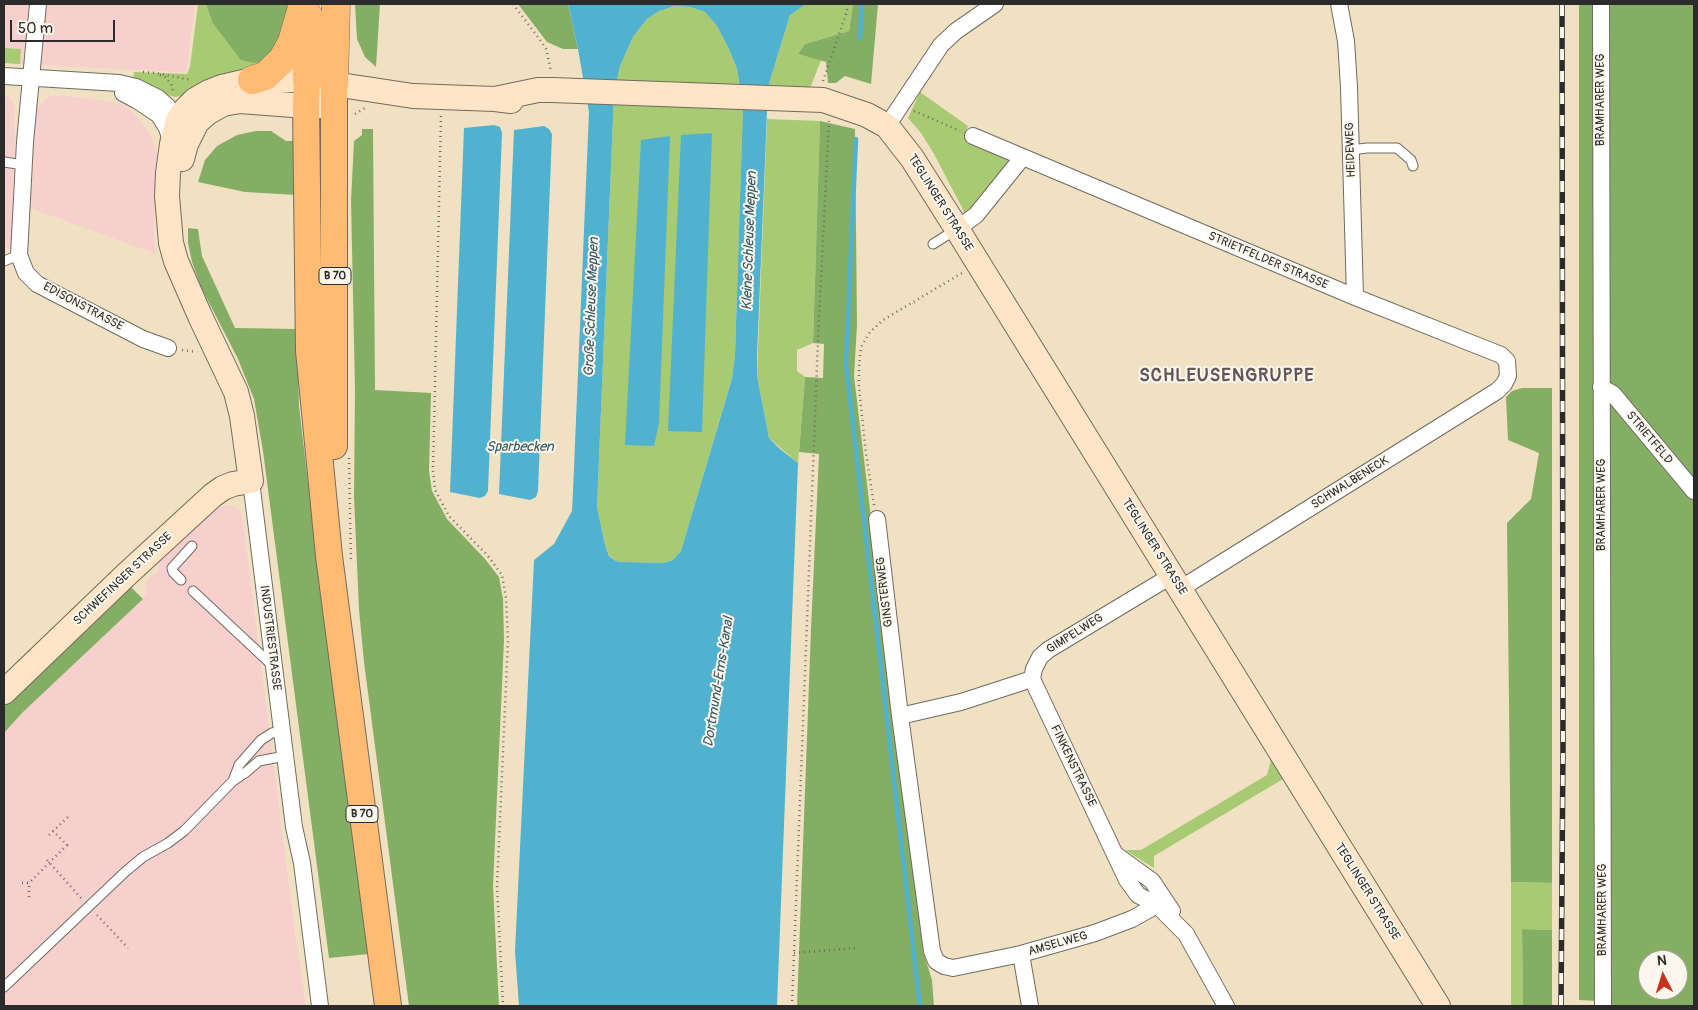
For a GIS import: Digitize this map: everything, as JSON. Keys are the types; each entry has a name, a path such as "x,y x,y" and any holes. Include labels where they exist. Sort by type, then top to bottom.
{"highway":[{"path":"252,80 265,76 282,60 292,42 303,4"},
{"name":"B 70","path":"307,93 308,4"},
{"name":"B 70","path":"334,95 336,4"}],"main road":[{"name":"B 70","path":"307,93 309,351 326,525 388,1006"},
{"name":"B 70","path":"334,95 334,446 338,622"}],"street":[{"name":"EDISONSTRASSE","path":"38,4 24,165 11,258 37,284 144,339 168,348"},
{"path":"886,126 941,44 956,31 995,4"},
{"name":"HEIDEWEG","path":"1339,4 1346,41 1349,88 1355,297"},
{"name":"BRAMHARER WEG","path":"1601,4 1603,1006"},
{"path":"4,76 119,83 136,87 158,98 167,106 223,104 307,93"},
{"path":"98,83 126,94 185,104 222,86 252,80 307,93 334,95"},
{"name":"TEGLINGER STRASSE","path":"334,95 495,99 523,103 579,97 774,105 809,114 834,110 867,115 886,126 912,158 957,228 1438,1006"},
{"path":"158,98 185,104"},
{"name":"INDUSTRIESTRASSE","path":"185,104 179,144 177,214 179,248 185,280 238,400 242,416 294,826 302,863 320,1006"},
{"name":"STRIETFELDER STRASSE","path":"973,136 1355,297 1501,354 1507,361 1508,367"},
{"path":"957,228 976,215 1022,158"},
{"name":"SCHWALBENECK","path":"1176,583 1497,391 1504,384 1508,376 1508,367"},
{"name":"STRIETFELD","path":"1601,387 1612,394 1694,491"},
{"name":"SCHWEFINGER STRASSE","path":"4,692 127,574 213,496 223,488 233,484 251,481"},
{"name":"GINSTERWEG","path":"876,519 932,952 936,961 944,966 953,968"},
{"name":"GIMPELWEG","path":"1032,679 1034,669 1040,658 1048,650 1176,583"},
{"path":"900,716 961,702 1032,679"},
{"name":"FINKENSTRASSE","path":"1032,679 1127,880 1138,895 1157,905 1186,934"},
{"name":"FINKENSTRASSE","path":"1115,853 1152,881 1186,934 1226,1006"},
{"name":"AMSELWEG","path":"953,968 1021,954 1095,933 1132,919 1157,905"},
{"path":"1021,954 1030,1006"}],"lane":[{"path":"1351,150 1397,148 1411,160 1413,166"},
{"path":"4,162 24,165"},
{"path":"933,244 957,228"},
{"path":"181,580 173,572 172,568 192,546"},
{"path":"192,591 274,667"},
{"path":"233,781 239,765 261,740 272,733 282,731"},
{"path":"4,987 125,872 143,857 168,843 184,831 233,781 259,761 285,756"}],"path":[{"path":"513,4 546,49 551,76"},
{"path":"792,1006 818,340 834,110 823,81 848,4"},
{"path":"156,73 165,77 185,104 156,73"},
{"path":"442,97 433,470 435,490 449,516 488,556 502,575 506,598 508,640 497,886 503,1006"},
{"path":"901,105 973,136"},
{"path":"876,519 866,454 859,387 861,347 870,332 883,320 978,263"},
{"path":"168,348 205,353 216,348"},
{"path":"350,451 349,498 352,566"},
{"path":"49,835 70,815"},
{"path":"29,897 29,884 67,845 53,832"},
{"path":"22,883 29,884"},
{"path":"794,953 856,948"}],"shaded area":[{"path":"4,4 195,4 186,71 20,64 21,49 4,48"},
{"path":"4,94 14,104 15,146 11,250 4,245"},
{"path":"58,95 120,103 132,111 147,129 157,151 154,227 156,254 30,208 35,106 39,106 51,96"},
{"path":"231,505 237,508 242,515 306,1006 4,1006 4,733 22,713 143,599 147,591 146,582 160,569 156,564 215,508"}],"green space":[{"path":"198,4 206,4 212,22 269,65 188,95 175,97 133,81 134,72 187,74 190,67"},
{"path":"206,4 289,4 283,41 263,61 254,63 241,60 212,22"},
{"path":"355,4 380,4 376,67 365,57 357,39"},
{"path":"518,4 568,4 578,49 563,49 547,42"},
{"path":"806,4 853,4 849,31 805,44 798,54 821,60 811,86 767,106 768,87 790,15"},
{"path":"853,4 878,4 871,84 845,76 836,83 828,83 826,62 798,54 805,44 849,31"},
{"path":"1579,4 1595,4 1598,1001 1579,1000"},
{"path":"1608,4 1694,4 1694,1006 1610,1006"},
{"path":"675,6 691,7 705,12 717,26 737,69 743,106 735,355 732,377 681,551 673,560 663,563 622,562 616,561 609,555 597,507 614,94 620,66 633,37 647,19 659,11"},
{"path":"4,48 21,49 20,64 4,63"},
{"path":"920,92 968,126 964,136 1010,157 1010,162 967,217 934,154 921,133 908,118"},
{"path":"767,119 820,121 813,343 797,350 797,371 805,377 798,463 769,438 757,376"},
{"path":"820,121 855,129 857,325 854,376 923,951 932,980 934,1006 797,1006 819,454 799,452 805,377 823,378 824,344 813,343"},
{"path":"362,129 373,129 375,390 431,393 429,471 432,491 447,519 485,559 499,577 503,599 504,640 493,886 499,1006 409,1006 364,662 359,610 354,497 355,389 351,201 354,141 362,135"},
{"path":"256,131 271,131 286,141 293,141 297,147 297,195 245,192 198,182 205,160 217,146 237,135"},
{"path":"188,228 198,229 202,256 235,328 297,329 299,406 322,603 369,954 329,958 263,451 254,399 238,359 201,287 192,262 188,243"},
{"path":"1522,388 1552,388 1552,883 1511,882 1507,523 1531,499 1539,453 1508,440 1506,397 1512,391"},
{"path":"129,585 143,599 22,713 4,733 4,703"},
{"path":"1271,760 1283,779 1154,856 1154,868 1125,850 1141,850 1267,775"},
{"path":"1511,882 1552,883 1552,930 1522,929 1523,1006 1511,1006"},
{"path":"1522,929 1552,930 1552,1006 1523,1006"}],"water":[{"path":"568,4 806,4 790,15 768,87 757,357 757,376 769,438 798,463 777,1006 519,1006 515,951 534,560 554,544 572,511 589,112","holes":["675,6 691,7 705,12 717,26 737,69 743,106 735,355 732,378 681,551 673,560 663,563 622,562 616,561 609,556 597,507 614,94 620,66 633,37 647,19 659,11"]},
{"name":"Sparbecken","path":"494,125 500,127 502,133 488,491 485,496 480,498 450,492 464,128"},
{"name":"Sparbecken","path":"544,126 552,134 538,491 536,497 530,500 499,494 514,130"},
{"path":"712,133 702,432 668,431 681,135"},
{"path":"670,136 659,423 654,446 625,445 641,140"}],"waterway":[{"path":"860,38 862,4"},
{"path":"856,139 846,364 920,1006"}],"railway":[{"path":"1561,1006 1563,747 1562,4"}],"district":[{"name":"SCHLEUSENGRUPPE","path":"1227,376"}],"water label":[{"name":"Kleine Schleuse Meppen","path":"750,241"},
{"name":"Große Schleuse Meppen","path":"592,307"},
{"name":"Dortmund-Ems-Kanal","path":"719,682"}]}
